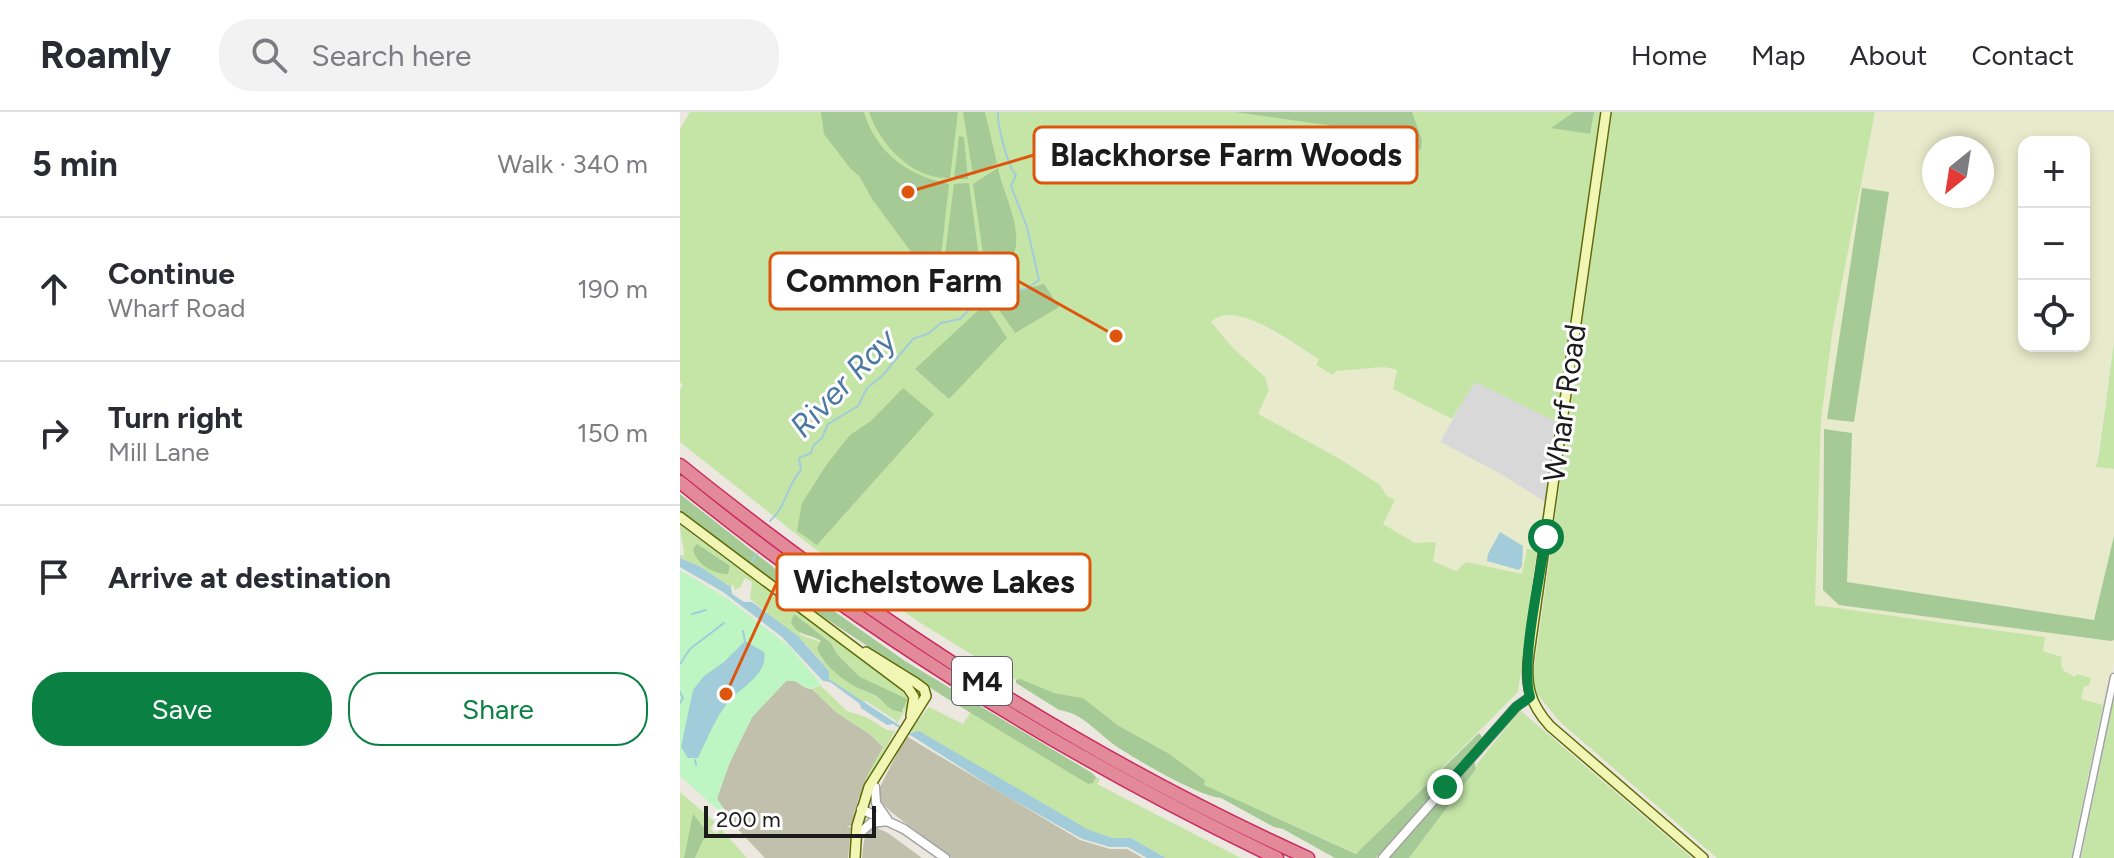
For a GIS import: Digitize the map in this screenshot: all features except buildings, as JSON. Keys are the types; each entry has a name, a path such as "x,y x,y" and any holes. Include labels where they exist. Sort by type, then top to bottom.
{"highway":[{"name":"M4","path":"680,465 792,552 951,663 1127,767 1308,858"},
{"name":"M4","path":"680,482 796,572 981,697 1120,779 1277,858"}],"main road":[{"name":"Wharf Road","path":"1530,697 1528,662 1606,112"},
{"path":"680,517 911,691 914,700 911,716"},
{"path":"859,649 875,656 924,689 925,699 911,716 870,784 864,810"},
{"path":"1530,697 1554,730 1703,858"},
{"path":"855,858 859,834 857,826 879,772"}],"street":[{"path":"2076,858 2114,677"},
{"path":"1383,858 1516,707 1530,697"},
{"path":"875,787 876,803 888,821"},
{"path":"864,810 916,836 945,858"},
{"path":"859,834 871,823 888,821"}],"shaded area":[{"path":"1875,112 2114,112 2114,342 2096,467 2114,469 2114,536 2094,620 1847,582 1851,433 1824,429 1821,544 1823,590 1839,605 2114,640 2114,664 2103,705 2002,681 2012,632 1815,605 1821,420 1833,328"},
{"path":"1229,313 1244,315 1319,359 1333,375 1335,371 1384,367 1398,370 1396,377 1452,419 1440,442 1545,502 1537,550 1527,549 1522,574 1456,571 1433,560 1415,543 1383,524 1356,472 1340,459 1258,414 1269,390 1265,377 1210,322 1217,316"},
{"path":"1474,381 1559,423 1549,495 1545,502 1440,442"},
{"path":"786,681 795,681 812,689 836,712 871,735 883,747 858,800 852,826 847,826 851,828 848,858 765,858 728,819 728,814 718,803 717,795 730,762 752,717"},
{"path":"906,736 1080,840 1110,849 1127,849 1143,858 952,858 891,812 878,794"},
{"path":"869,828 888,833 922,858 862,858"}],"green space":[{"path":"690,112 1600,112 1557,415 1559,423 1475,382 1452,419 1393,389 1397,370 1384,367 1336,371 1333,375 1316,365 1319,359 1249,319 1221,316 1211,322 1233,348 1265,377 1269,390 1258,414 1380,485 1387,496 1395,500 1383,524 1415,543 1436,542 1433,561 1456,571 1466,562 1522,574 1527,549 1537,550 1518,692 1357,854 1203,785 1205,780 1168,753 1119,726 1083,698 1054,693 1008,677 919,622 815,549 680,442 680,390 683,385 680,382 680,129"},
{"path":"821,112 864,112 877,139 896,160 921,175 949,184 938,284 872,199 860,177 824,134"},
{"path":"869,112 958,112 950,178 936,177 911,167 881,137"},
{"path":"963,112 985,112 997,163 973,175"},
{"path":"1235,112 1412,112 1422,140 1421,149 1415,153 1327,125"},
{"path":"1574,112 1594,112 1590,134 1551,128"},
{"path":"1612,112 1875,112 1833,328 1821,420 1815,605 2045,637 2043,651 2062,657 2064,671 2075,677 2077,674 2091,678 2089,686 2084,686 2081,699 2103,705 2071,858 1717,858 1559,721 1534,690 1533,676"},
{"path":"959,136 964,137 968,179 954,179"},
{"path":"998,168 1013,218 1016,244 1005,270 987,282 973,184"},
{"path":"969,183 983,287 970,291 945,291 941,287 954,184"},
{"path":"1862,188 1889,192 1854,422 1827,419"},
{"path":"1044,284 1059,307 1015,333 993,297"},
{"path":"985,304 1007,338 949,399 915,369"},
{"path":"2114,342 2114,469 2096,467"},
{"path":"903,388 934,414 817,545 797,531 802,503 850,435 871,421"},
{"path":"1824,429 1852,433 1847,582 2094,620 2114,536 2114,640 1839,605 1823,590"},
{"path":"680,494 787,578 905,661 1092,773 1096,777 1093,783 1088,784 943,696 825,618 680,511"},
{"path":"680,525 903,691 910,702 897,724 829,679 829,671 806,644 750,599 752,582 745,578 740,588 734,590 734,585 731,587 699,566 680,558 680,555 684,556","holes":["793,614 831,643 837,654 860,677 905,709 902,712 894,710 838,674 821,658 821,642 801,635"]},
{"path":"697,544 730,566 728,574 701,564 693,549"},
{"path":"680,570 728,599 790,647 821,684 809,689 795,681 786,681 752,717 730,762 717,799 728,814 728,819 680,776"},
{"path":"794,614 831,643 837,654 860,677 907,699 902,712 890,708 834,671 817,648 821,641 794,627 791,622"},
{"path":"1020,679 1054,693 1083,698 1119,726 1168,753 1205,780 1204,785 1356,854 1479,733 1483,738 1376,858 1335,858 1221,798 1198,791 1152,768 1116,746 1083,719 1059,710 1016,683"},
{"path":"820,685 847,711 895,731 871,775 857,814 854,813 867,776 883,747 871,735 836,712 812,689"},
{"path":"2114,697 2114,858 2081,858"},
{"path":"929,707 963,724 971,712 1088,784 1093,783 1096,777 1100,779 1097,784 1241,858 1166,858 1131,838 1112,838 1087,830 919,732 909,732"},
{"path":"1520,710 1692,858 1409,858"},
{"path":"1474,759 1476,769 1409,858 1389,858"},
{"path":"680,792 715,822 710,828 716,834 721,829 747,858 695,858 703,839 694,815 684,858 680,858"},
{"path":"693,814 709,834 695,858 684,858"}],"water":[{"path":"1500,532 1523,546 1519,570 1487,561"},
{"path":"680,558 699,566 731,587 732,594 744,602 752,602 798,636 829,671 829,679 911,733 919,731 1087,829 1112,838 1131,838 1166,858 1147,858 1128,847 1110,847 1082,839 1001,793 893,724 887,725 830,682 823,681 782,637 723,592 680,567"},
{"path":"745,641 764,652 762,667 723,709 698,758 688,758 681,747 693,690 704,676"}],"waterway":[{"name":"River Ray","path":"770,521 801,470 799,458 811,453 828,424 858,406 867,388 882,376 913,339 929,333 941,323 960,319 979,299 1026,289 1039,280 1027,227 1011,186 1016,175 1004,145 998,112"},
{"name":"River Ray","path":"750,564 757,554"},
{"path":"692,614 706,610"},
{"name":"River Ray","path":"680,664 690,649 724,623"},
{"path":"743,631 745,641"},
{"name":"River Ray","path":"680,692 683,698 680,703"},
{"path":"695,760 696,765"}],"place":[{"name":"Blackhorse Farm Woods","path":"908,192"},
{"name":"Common Farm","path":"1116,336"},
{"name":"Wichelstowe Lakes","path":"726,694"}],"route":[{"path":"1445,787 1516,707 1530,697 1528,662 1546,537"}]}
